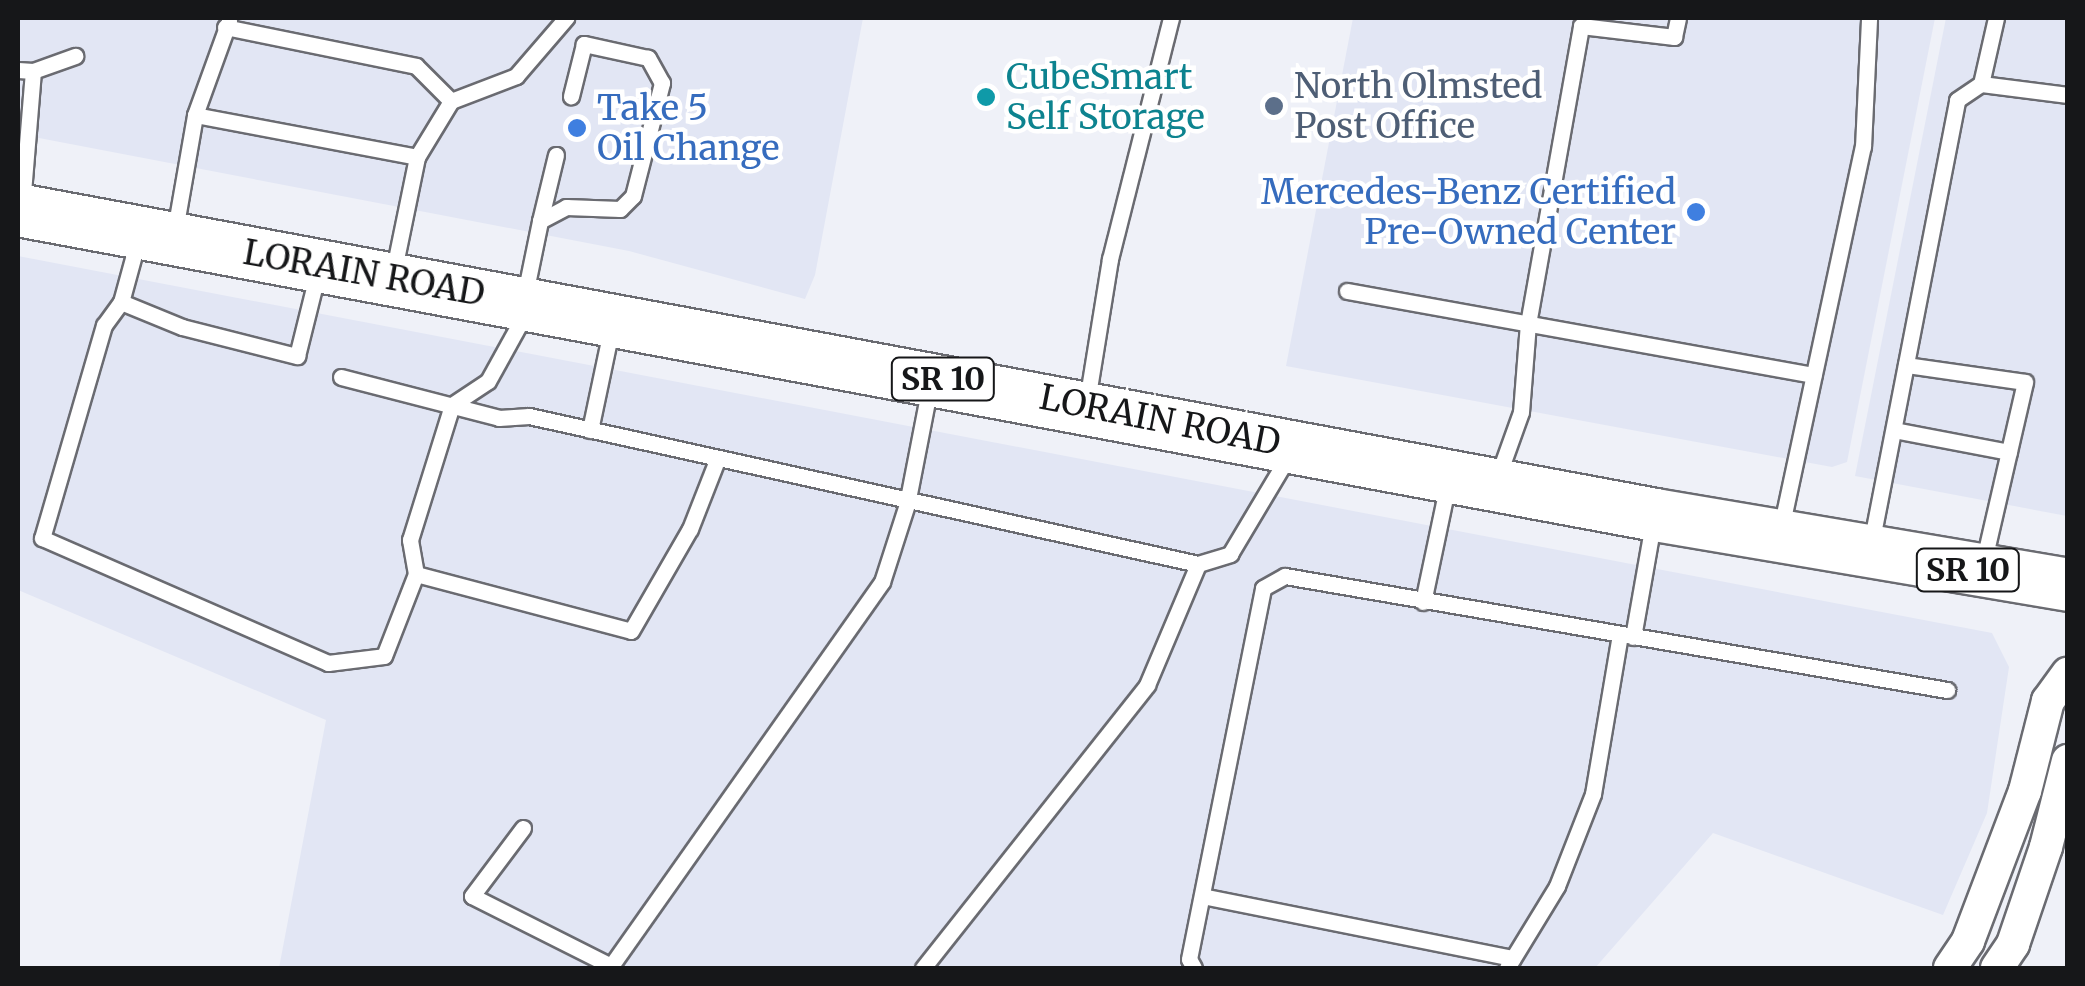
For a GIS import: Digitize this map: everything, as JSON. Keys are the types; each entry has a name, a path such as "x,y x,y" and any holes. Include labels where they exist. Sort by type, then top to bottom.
{"main road":[{"name":"LORAIN ROAD","path":"19,210 1087,405 1655,515 2068,585"}],"street":[{"path":"1950,968 1968,940 2016,815 2048,701 2068,673"},
{"path":"1998,968 2013,944 2052,828 2068,761"},
{"path":"2016,815 2052,828"}],"lane":[{"path":"392,278 417,157 452,101 516,76 566,18"},
{"path":"1087,405 1110,259 1170,18"},
{"path":"1423,602 1472,480 1521,412 1528,324 1581,26 1674,37 1678,18"},
{"path":"1779,537 1862,147 1870,18"},
{"path":"1869,552 1957,100 1980,84 1996,18"},
{"path":"452,101 416,66 228,22 194,114 157,235 122,302 104,326 42,538 328,664 384,656 416,574 410,540 452,406 488,381 527,303 540,221 556,155"},
{"path":"540,221 566,207 620,209 633,196 662,83 648,58 584,44 570,96"},
{"path":"19,210 26,70 75,56"},
{"path":"1980,84 2068,95"},
{"path":"194,114 417,157"},
{"path":"122,302 182,327 297,356 320,265"},
{"path":"1347,291 1814,375"},
{"path":"590,430 613,319"},
{"path":"1906,366 2025,382 1981,573"},
{"path":"340,376 452,406 590,430 907,504 1198,564 1230,554 1294,446"},
{"path":"523,828 472,896 613,967 882,582 907,504 932,377"},
{"path":"1894,430 2009,452"},
{"path":"416,574 631,631 690,529 718,460"},
{"path":"1202,896 1510,963 1557,886 1593,794 1655,515"},
{"path":"923,968 1147,684 1198,564"},
{"path":"1194,968 1189,959 1263,588 1285,576 1947,690"}],"shaded area":[{"path":"18,18 863,18 815,275 805,299 629,251 18,134"},
{"path":"1353,18 1935,18 1847,462 1832,467 1286,366"},
{"path":"1946,18 2067,18 2067,516 1855,476"},
{"path":"18,256 1992,633 2009,667 1987,813 1943,915 1713,833 1595,968 279,968 326,720 18,590"}],"place":[{"name":"CubeSmart Self Storage","path":"986,97"},
{"name":"North Olmsted Post Office","path":"1274,106"},
{"name":"Take 5 Oil Change","path":"577,128"},
{"name":"Mercedes-Benz Certified Pre-Owned Center","path":"1696,212"}]}
